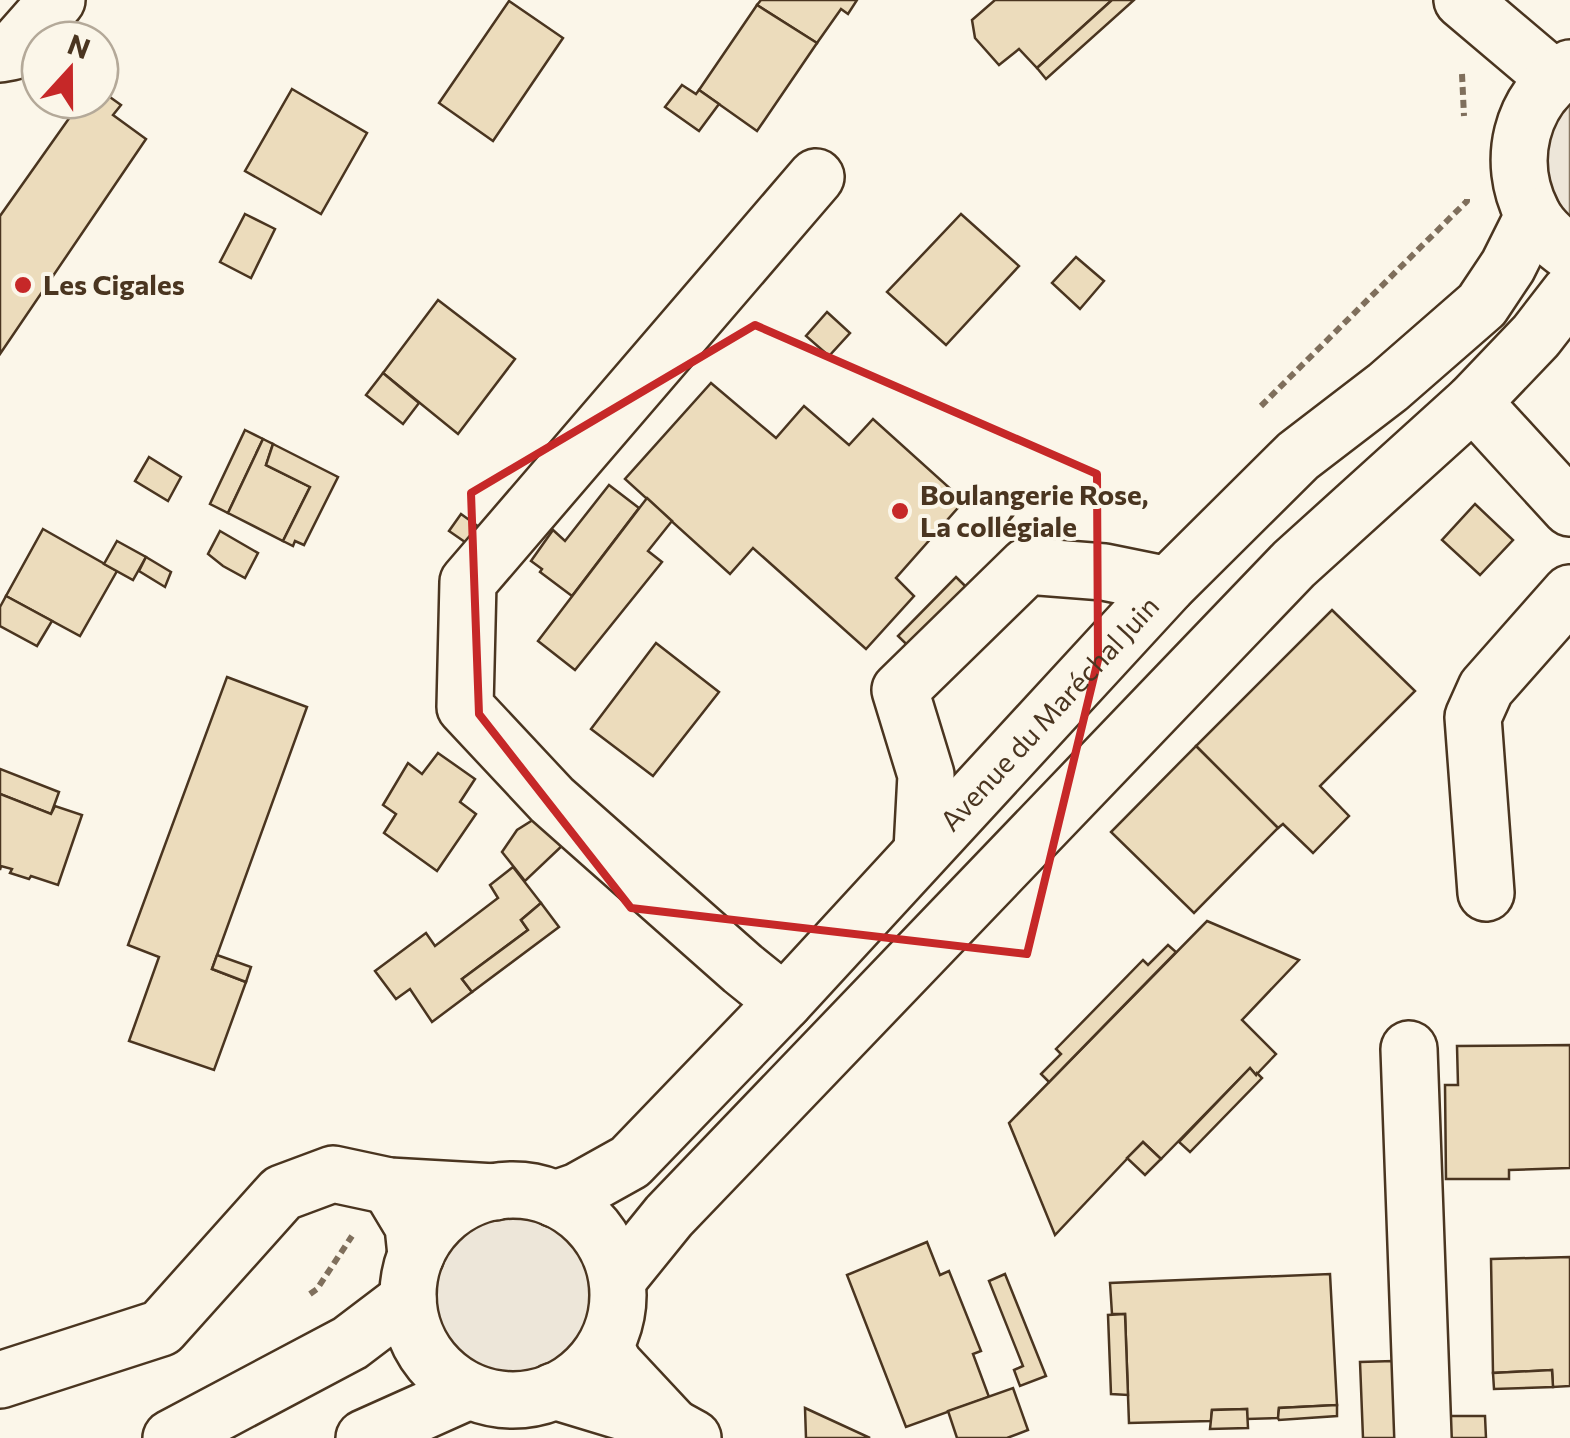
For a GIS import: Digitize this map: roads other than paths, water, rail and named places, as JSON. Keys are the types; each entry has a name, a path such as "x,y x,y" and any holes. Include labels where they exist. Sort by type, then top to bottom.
{"main road":[{"path":"4,57 58,0"},
{"path":"1462,0 1562,73 1535,101 1522,128 1518,158 1522,188 1552,235"},
{"path":"784,1002 552,800 465,708 468,582 816,177"},
{"name":"Avenue du Maréchal Juin","path":"556,1199 630,1162 784,1002 1168,586 1298,456 1450,334 1482,304 1508,266 1552,235"},
{"path":"618,1278 668,1216 1294,564 1473,402 1536,336 1570,292"},
{"path":"1473,402 1570,508"},
{"path":"922,850 926,774 900,690 1026,566 1104,572 1168,586"},
{"path":"1486,893 1473,717 1486,688 1570,594"},
{"path":"1409,1049 1423,1438"},
{"path":"0,1380 161,1328 282,1193 333,1174 389,1186 526,1191 556,1199 579,1212 597,1231 618,1278 618,1309 610,1338 594,1365 567,1386 536,1399 502,1401 469,1391 444,1375 426,1354 413,1327 413,1226 389,1186"},
{"path":"171,1438 350,1343 412,1277 426,1236 441,1219 466,1202 495,1192"},
{"path":"605,1347 616,1365 683,1433"},
{"path":"364,1438 469,1391"},
{"path":"554,1391 683,1433"}],"place":[{"name":"Les Cigales","path":"23,285"},
{"name":"Boulangerie Rose, La collégiale","path":"900,511"}]}
